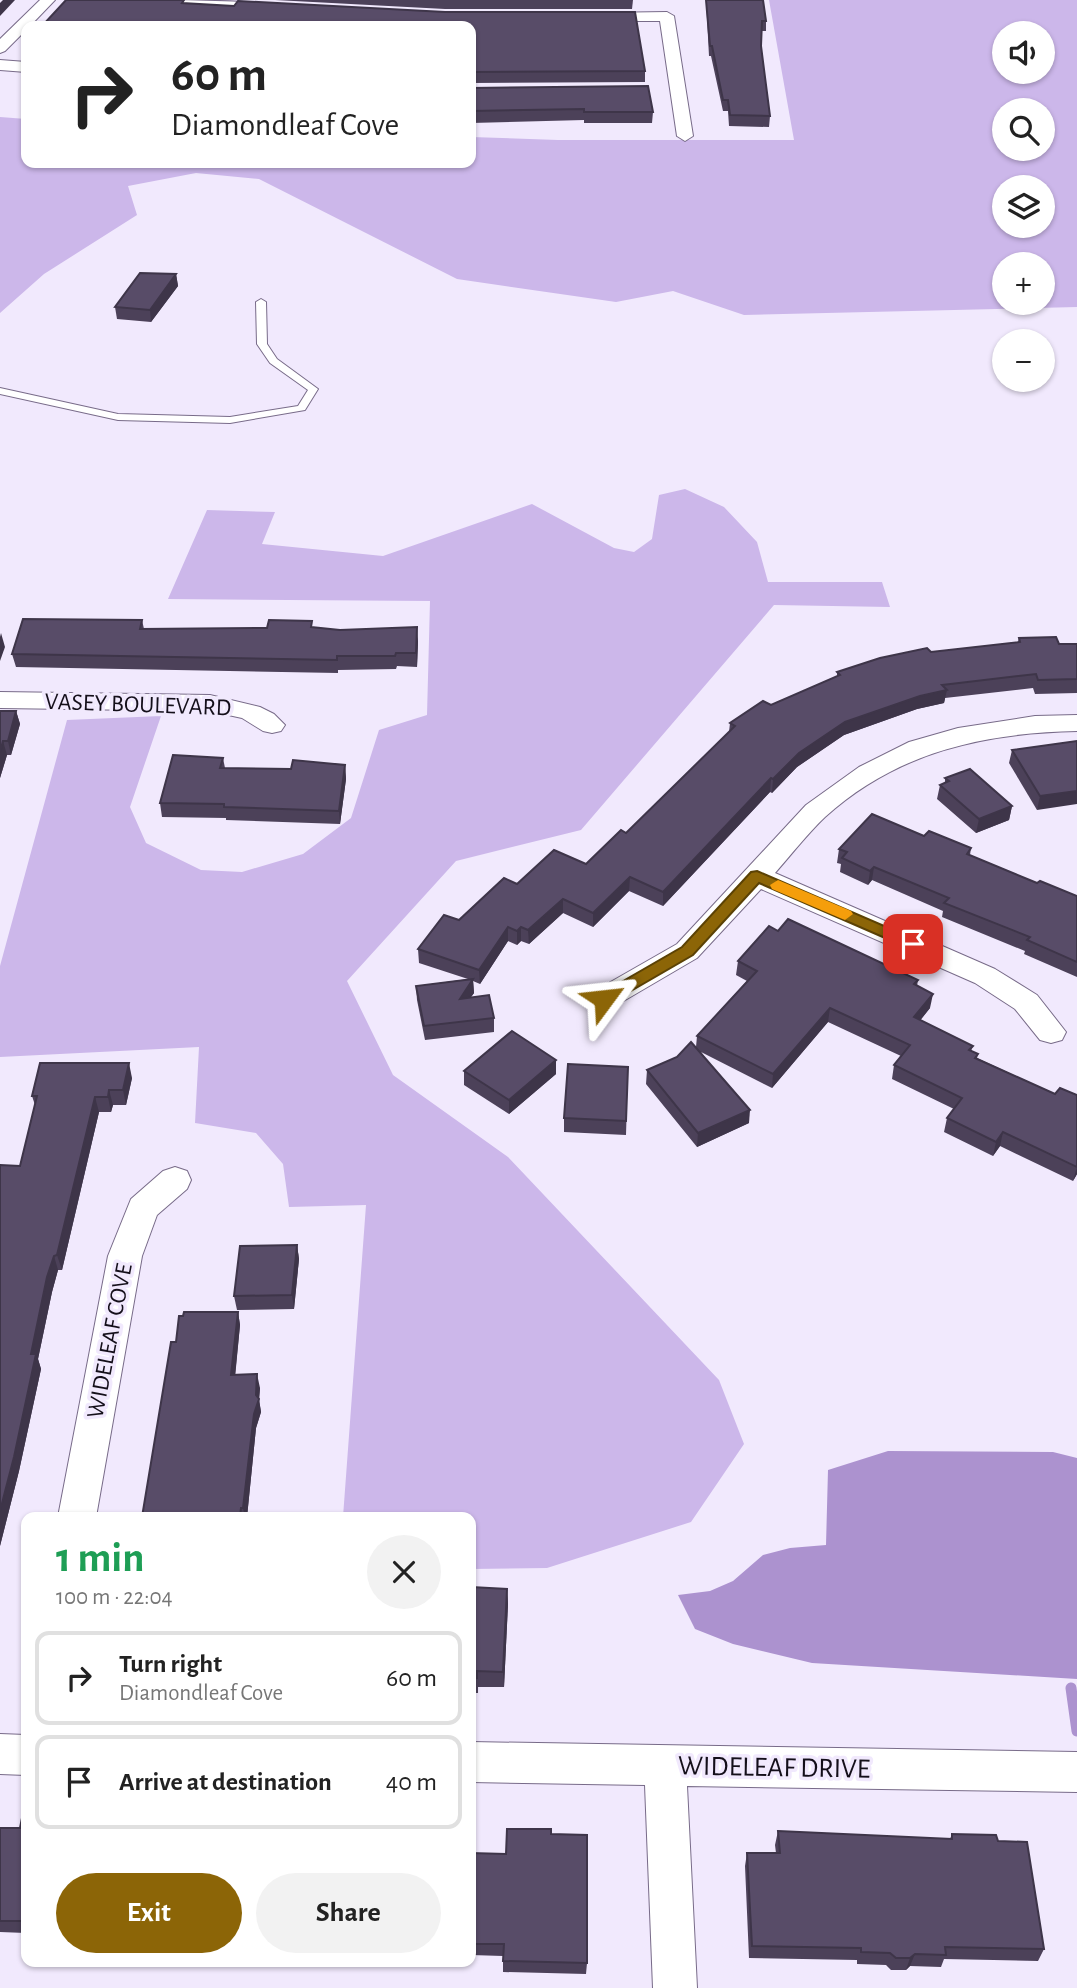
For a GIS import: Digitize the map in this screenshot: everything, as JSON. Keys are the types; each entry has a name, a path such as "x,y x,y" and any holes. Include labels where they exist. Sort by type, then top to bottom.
{"street":[{"path":"27,21 48,0"},
{"path":"143,0 285,7"},
{"path":"587,17 667,16 685,136"},
{"path":"0,48 21,27"},
{"path":"0,65 21,67"},
{"path":"657,89 676,89"},
{"name":"VASEY BOULEVARD","path":"0,700 210,703 238,707 262,717 272,725"},
{"path":"604,999 687,951 816,811 868,773 918,748 958,736 1035,724 1077,723"},
{"path":"757,876 985,976 1026,1002 1051,1032"},
{"name":"WIDELEAF COVE","path":"78,1512 125,1256 143,1208 175,1180"},
{"path":"0,1754 21,1755"},
{"name":"WIDELEAF DRIVE","path":"476,1762 1077,1772"},
{"path":"665,1766 675,1988"}],"lane":[{"path":"0,391 118,416 230,419 302,408 313,389 274,361 262,344 261,303"}],"shaded area":[{"path":"769,0 1077,0 1077,307 1055,308 1055,252 992,252 992,309 744,315 673,291 616,302 457,279 259,179 196,173 128,186 137,215 44,274 0,313 0,117 21,119 21,168 476,168 476,137 794,140"},
{"path":"685,489 724,507 757,542 768,582 882,582 890,607 774,605 581,830 456,861 347,981 393,1075 508,1157 719,1380 744,1444 691,1522 547,1568 476,1569 476,1512 343,1512 366,1205 289,1207 283,1164 256,1133 195,1123 199,1047 0,1057 0,966 67,720 161,716 130,807 146,843 201,870 242,872 303,854 351,818 379,730 427,715 430,601 168,599 207,510 275,512 262,544 383,556 532,504 614,548 634,552 652,539 659,495"},
{"path":"888,1451 1053,1452 1077,1458 1077,1679 812,1663 733,1644 695,1629 678,1595 710,1591 733,1581 763,1555 790,1548 826,1545 828,1470"}],"building":[{"path":"66,0 184,0 182,3 234,6 238,1 445,12 635,12 645,71 476,72 476,21 47,21"},
{"path":"706,0 763,0 766,21 762,21 761,46 770,116 730,115 728,100 723,100 710,46"},
{"path":"648,86 653,112 584,112 584,109 476,111 476,88"},
{"path":"140,273 176,274 150,310 115,307"},
{"path":"23,619 142,620 140,629 267,628 269,620 312,621 311,627 340,630 417,627 416,653 396,653 395,656 337,656 337,660 12,654"},
{"path":"1056,637 1059,644 1077,644 1077,679 1038,680 1036,674 942,685 947,690 920,696 845,722 799,753 771,778 663,892 630,877 593,913 563,899 528,930 521,927 517,931 508,927 479,970 418,949 444,915 459,920 504,878 517,884 554,850 586,864 621,830 626,833 735,726 730,723 763,701 771,705 840,675 837,672 880,658 927,648 931,652 1020,642 1019,638"},
{"path":"0,711 16,711 8,741 3,741 0,752"},
{"path":"1077,741 1077,791 1040,796 1012,750"},
{"path":"173,755 223,758 220,768 291,769 293,760 345,765 339,811 160,803"},
{"path":"970,769 1012,806 979,819 940,785 949,781 945,778"},
{"path":"872,814 924,836 929,831 971,848 967,854 1037,883 1040,881 1077,896 1077,962 1027,940 1030,937 944,903 949,898 874,867 870,871 842,858 847,852 839,849"},
{"path":"788,919 918,980 914,984 933,994 914,1017 973,1046 969,1050 978,1054 975,1058 1055,1094 1060,1088 1077,1095 1077,1167 1003,1132 996,1142 947,1118 962,1098 894,1065 910,1045 830,1008 773,1074 697,1036 757,971 738,961 769,926 778,931"},
{"path":"473,979 460,999 489,995 494,1018 424,1026 416,986"},
{"path":"512,1031 556,1060 509,1100 464,1071"},
{"path":"691,1042 750,1110 698,1133 647,1070 677,1057"},
{"path":"40,1063 129,1063 123,1090 109,1090 108,1097 95,1097 57,1255 54,1256 47,1277 31,1354 36,1354 0,1511 0,1165 20,1166 37,1096 32,1096"},
{"path":"568,1064 628,1067 626,1121 564,1118"},
{"path":"297,1245 292,1295 234,1296 240,1246"},
{"path":"184,1312 238,1312 231,1375 257,1374 256,1395 259,1399 254,1414 241,1512 143,1512 171,1342 176,1342 179,1316 183,1316"},
{"path":"476,1587 507,1589 503,1672 477,1671 477,1678"},
{"path":"21,1823 21,1921 0,1921 0,1828 20,1828"},
{"path":"507,1829 551,1829 551,1834 587,1835 587,1963 503,1961 504,1944 476,1944 476,1853 506,1854"},
{"path":"778,1831 952,1839 952,1834 996,1835 998,1841 1027,1842 1044,1949 945,1947 946,1955 915,1954 910,1958 896,1958 890,1953 861,1952 861,1948 752,1946 747,1853 780,1853"}],"waterway":[{"path":"1071,1688 1077,1731"}],"slow traffic":[{"path":"778,885 845,914"}],"route":[{"path":"604,999 687,951 757,876 913,944"}]}
